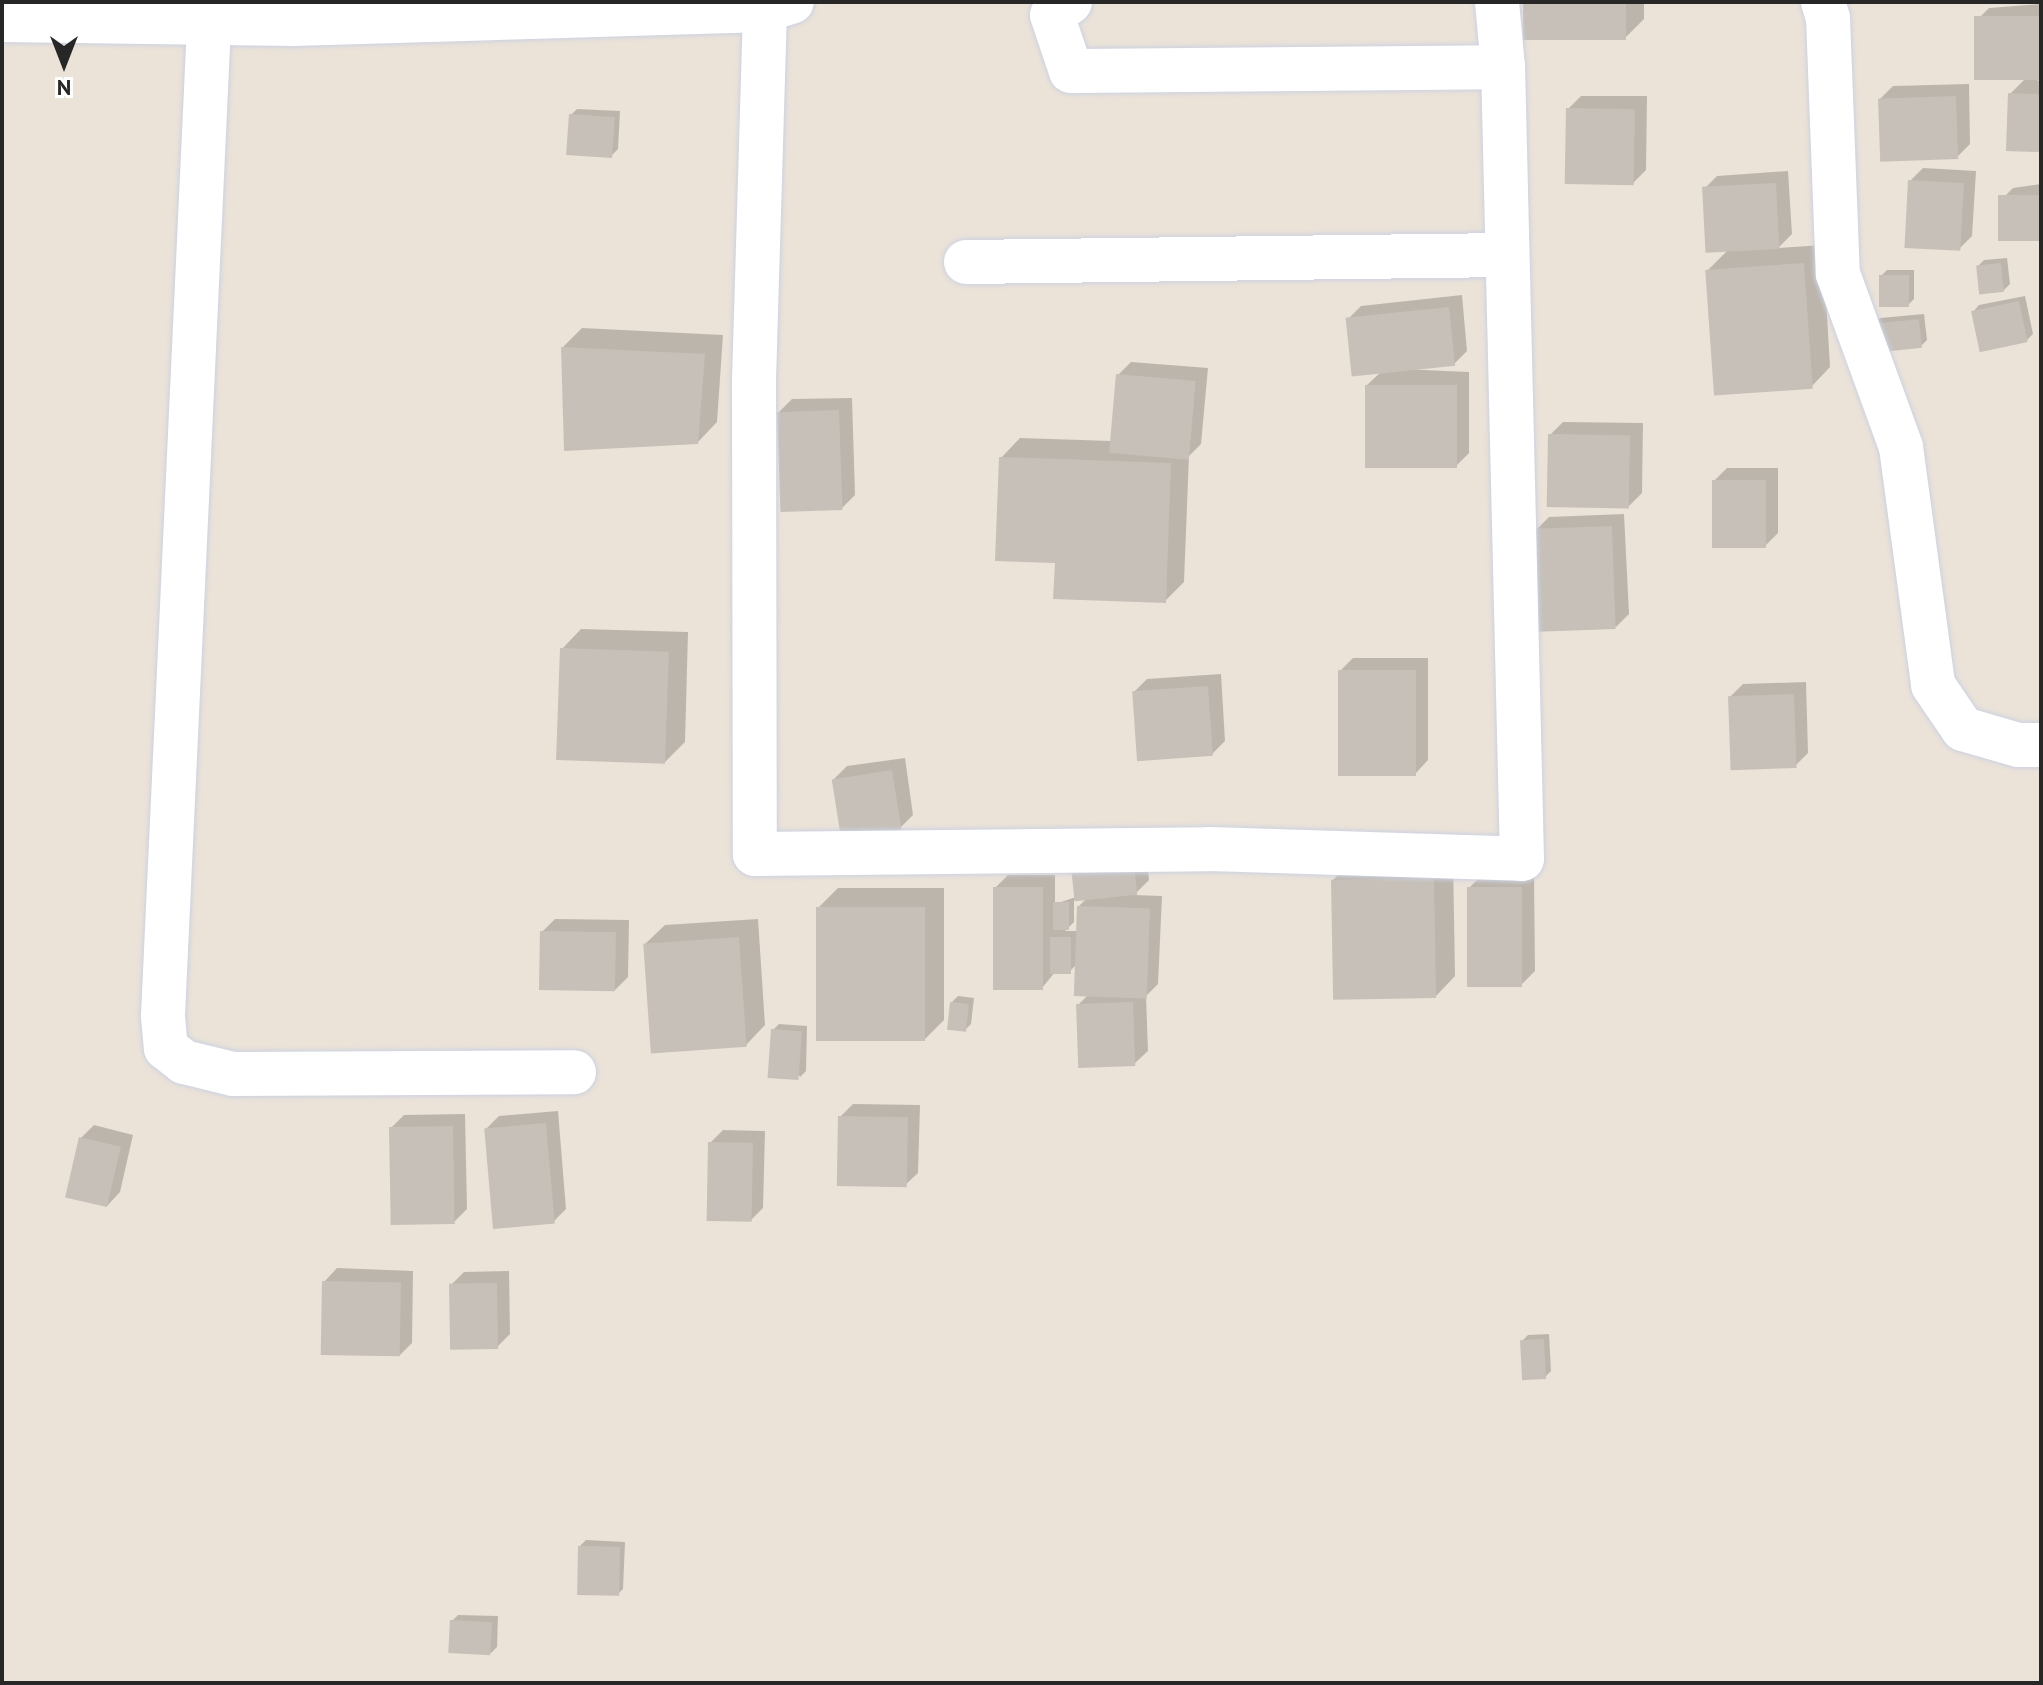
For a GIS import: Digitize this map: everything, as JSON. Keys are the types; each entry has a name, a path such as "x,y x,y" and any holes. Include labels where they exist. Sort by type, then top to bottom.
{"street":[{"path":"1070,2 1052,15 1071,71 1503,67"},
{"path":"2,20 209,25 294,13 778,6 754,381 755,854 1209,849 1522,859 1503,67 1497,2"},
{"path":"1823,2 1838,274 1901,447 1933,685 1963,729 2018,745 2041,745"},
{"path":"209,25 163,1016 166,1048 184,1062 233,1074 574,1072"},
{"path":"966,262 1506,255"}],"building":[{"path":"1523,2 1626,2 1626,40 1523,40"},
{"path":"1974,16 2041,16 2041,80 1974,80"},
{"path":"2008,93 2041,94 2039,152 2006,151"},
{"path":"1956,96 1958,159 1880,162 1878,99"},
{"path":"1566,108 1635,109 1634,185 1565,184"},
{"path":"569,114 615,117 612,158 566,155"},
{"path":"1908,180 1964,183 1960,251 1904,248"},
{"path":"1776,183 1779,249 1706,253 1702,187"},
{"path":"1998,195 2041,195 2041,241 1998,241"},
{"path":"1804,263 1813,389 1714,396 1705,270"},
{"path":"2001,263 2004,292 1979,294 1976,266"},
{"path":"1879,275 1909,275 1909,307 1879,307"},
{"path":"2019,301 2028,342 1980,352 1971,311"},
{"path":"1449,307 1455,366 1352,377 1346,318"},
{"path":"1919,319 1922,348 1875,353 1872,324"},
{"path":"561,347 705,354 698,444 564,451"},
{"path":"1116,374 1196,381 1189,460 1109,453"},
{"path":"1365,385 1457,385 1457,468 1365,468"},
{"path":"839,410 842,510 781,512 777,412"},
{"path":"1548,434 1630,435 1629,508 1547,507"},
{"path":"999,457 1171,463 1166,603 1053,599 1055,563 995,561"},
{"path":"1712,480 1766,480 1766,548 1712,548"},
{"path":"1612,526 1616,629 1538,632 1534,529"},
{"path":"560,648 669,652 665,764 556,760"},
{"path":"1338,670 1416,670 1416,776 1338,776"},
{"path":"1208,686 1213,756 1137,761 1132,691"},
{"path":"1794,694 1797,768 1731,770 1728,696"},
{"path":"892,770 902,830 841,840 832,780"},
{"path":"1133,854 1137,895 1075,901 1070,861"},
{"path":"1434,878 1436,998 1333,1000 1331,880"},
{"path":"993,887 1043,887 1043,990 993,990"},
{"path":"1467,887 1522,887 1522,987 1467,987"},
{"path":"1053,902 1069,902 1069,930 1053,930"},
{"path":"1077,906 1150,909 1147,998 1074,996"},
{"path":"816,907 925,907 925,1041 816,1041"},
{"path":"540,931 616,932 615,991 539,990"},
{"path":"739,937 747,1047 651,1053 643,944"},
{"path":"1050,937 1071,937 1071,974 1050,974"},
{"path":"950,1002 969,1004 966,1032 947,1030"},
{"path":"1133,1002 1135,1066 1078,1068 1076,1004"},
{"path":"771,1029 802,1031 799,1080 768,1078"},
{"path":"838,1116 908,1117 907,1187 837,1186"},
{"path":"546,1123 555,1224 493,1229 484,1128"},
{"path":"453,1126 455,1224 391,1225 389,1127"},
{"path":"79,1137 121,1147 107,1207 65,1197"},
{"path":"708,1142 753,1143 752,1222 707,1221"},
{"path":"322,1281 401,1282 400,1356 321,1355"},
{"path":"497,1283 498,1349 450,1350 449,1284"},
{"path":"1544,1339 1546,1379 1522,1380 1520,1340"},
{"path":"578,1546 620,1547 619,1596 577,1595"},
{"path":"450,1620 492,1622 490,1655 448,1653"}]}
